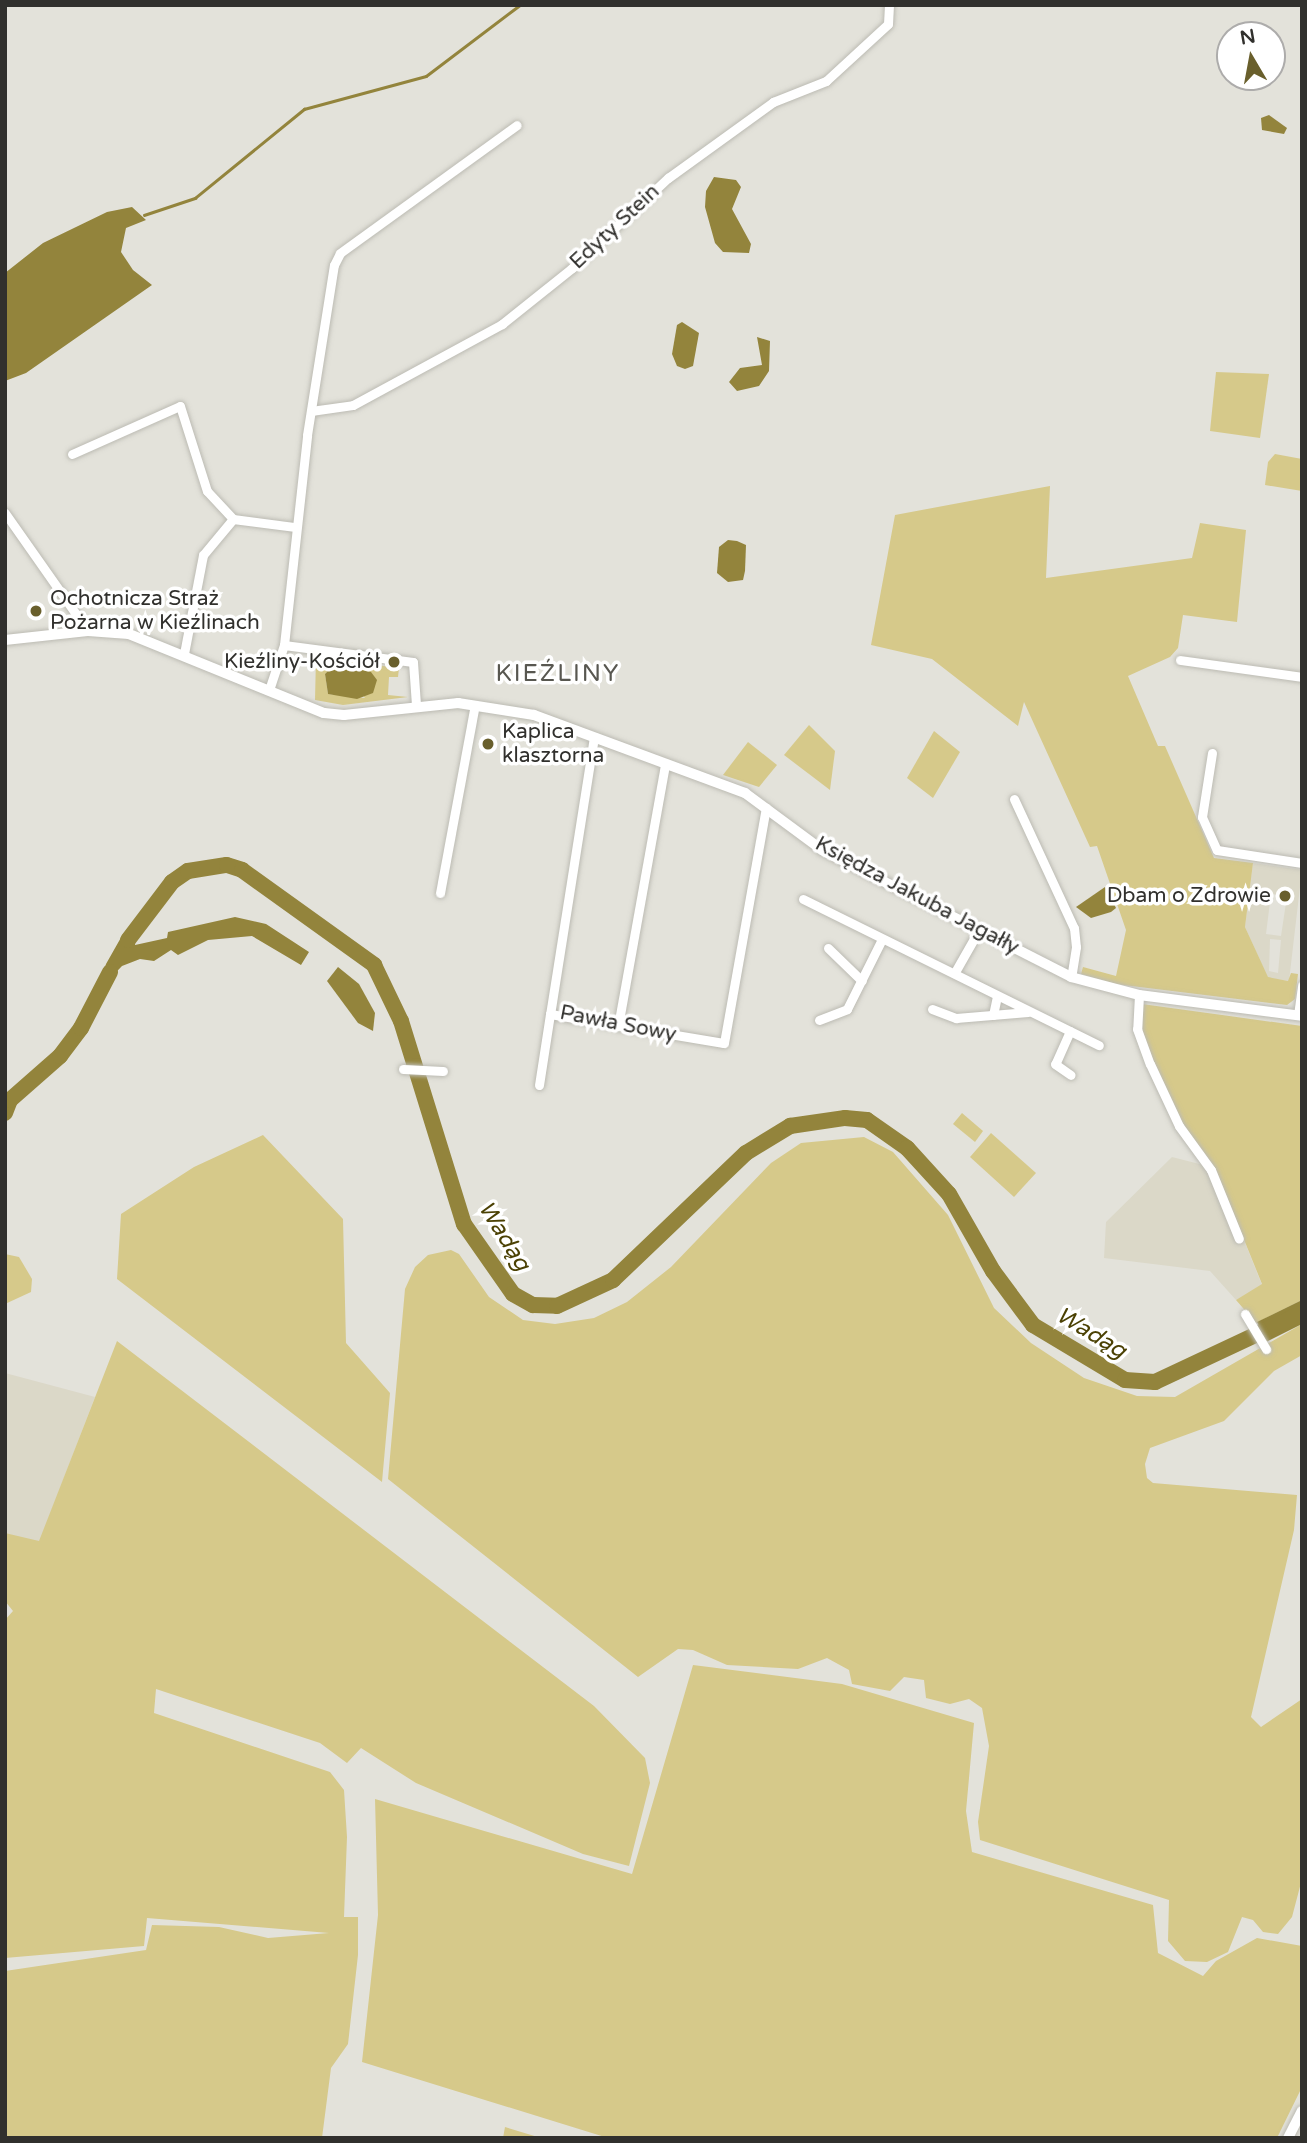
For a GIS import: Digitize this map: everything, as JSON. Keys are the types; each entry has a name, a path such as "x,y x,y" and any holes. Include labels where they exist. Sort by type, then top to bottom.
{"street":[{"name":"Edyty Stein","path":"311,411 353,405 502,324 572,268 668,178 773,102 826,81 888,24 889,5"},
{"path":"269,690 284,645 295,527 311,411 323,359 334,265 340,253 517,125"},
{"path":"72,454 180,406 207,491 233,519 295,527"},
{"path":"5,513 88,631"},
{"path":"184,654 203,555 233,519"},
{"name":"Księdza Jakuba Jagałły","path":"5,640 88,631 129,635 184,654 324,713 344,715 416,705 475,705 534,715 721,782 766,808 822,850 1071,977 1139,995 1300,1016"},
{"path":"284,645 413,662 416,705"},
{"path":"1180,660 1302,677"},
{"path":"440,893 475,705"},
{"name":"Pawła Sowy","path":"594,737 550,1014 724,1043 766,808"},
{"path":"1212,753 1202,817 1217,850 1302,863"},
{"path":"618,1026 665,764"},
{"path":"1014,799 1074,928 1076,947 1071,977"},
{"path":"803,899 1099,1045"},
{"path":"955,972 979,930"},
{"path":"819,1020 847,1009 882,939"},
{"path":"828,948 862,981"},
{"path":"1300,1016 1302,985"},
{"path":"1139,995 1137,1029 1150,1064 1179,1126 1211,1170 1239,1239"},
{"path":"993,1016 997,996"},
{"path":"932,1009 957,1018 1030,1012"},
{"path":"539,1085 550,1014"},
{"path":"1070,1031 1055,1064 1071,1075"},
{"path":"403,1069 443,1071"},
{"path":"1245,1314 1266,1349"},
{"path":"1288,2138 1302,2111"}],"shaded area":[{"path":"1269,115 1287,128 1284,134 1262,130 1261,118"},
{"path":"714,177 736,180 741,187 732,209 751,244 749,253 723,252 715,243 705,207 706,191"},
{"path":"132,207 146,220 126,228 121,252 133,270 152,285 26,373 5,381 5,273 43,243 107,212"},
{"path":"682,322 699,333 693,366 685,369 677,366 672,354 677,325"},
{"path":"757,337 770,341 769,371 759,386 737,391 729,382 740,368 762,365"},
{"path":"1216,372 1269,374 1260,438 1210,431"},
{"path":"1275,454 1302,459 1302,491 1265,485 1268,462"},
{"path":"1050,486 1046,578 1192,558 1200,523 1246,530 1237,622 1183,615 1178,648 1170,657 1128,676 1158,746 1165,746 1214,858 1253,863 1245,927 1268,977 1288,981 1291,973 1298,974 1295,999 1287,1005 1115,984 1081,974 1083,967 1116,976 1126,930 1097,846 1090,847 1024,702 1018,726 932,659 871,645 895,515"},
{"path":"728,540 746,545 745,571 743,580 728,582 717,573 719,547"},
{"path":"316,657 399,668 398,677 389,677 388,695 408,697 343,705 315,700","holes":["335,664 365,698 328,694 325,674"]},
{"path":"335,664 371,672 377,680 373,693 357,699 328,694 325,674"},
{"path":"809,725 835,751 830,790 784,755"},
{"path":"934,731 960,752 933,798 907,778"},
{"path":"748,742 777,765 759,787 723,775"},
{"path":"1253,863 1302,870 1289,981 1268,978 1245,927","holes":["1271,894 1287,896 1281,936 1266,934","1270,939 1281,940 1278,973 1269,971"]},
{"path":"1105,887 1116,908 1111,912 1091,918 1076,907"},
{"path":"235,917 266,924 309,952 301,965 252,936 208,940 178,955 171,950 154,961 140,959 122,966 99,990 106,964 123,934 137,923 135,945 167,938 168,932"},
{"path":"338,967 359,984 375,1013 373,1031 358,1023 327,981"},
{"path":"1142,1004 1302,1026 1302,1300 1256,1323 1236,1300 1262,1284 1215,1168 1183,1124 1151,1055 1141,1028"},
{"path":"962,1113 983,1131 975,1142 953,1124"},
{"path":"991,1133 1036,1173 1014,1197 970,1157"},
{"path":"263,1135 343,1219 346,1343 390,1393 382,1482 117,1279 121,1214 194,1167"},
{"path":"864,1137 893,1152 948,1215 994,1308 1031,1343 1084,1378 1137,1396 1175,1397 1302,1324 1302,1355 1274,1371 1224,1421 1150,1448 1145,1464 1147,1478 1153,1483 1297,1495 1294,1530 1251,1717 1261,1727 1302,1699 1302,1879 1292,1917 1278,1934 1263,1932 1253,1920 1242,1917 1228,1952 1207,1962 1185,1961 1168,1941 1169,1900 980,1840 978,1822 989,1746 982,1708 969,1699 950,1704 926,1698 924,1680 904,1677 890,1691 852,1684 849,1670 827,1658 798,1669 727,1665 693,1650 678,1649 638,1677 388,1479 405,1289 415,1267 428,1255 451,1250 459,1254 489,1297 523,1320 555,1324 594,1318 627,1302 671,1267 771,1163 801,1143"},
{"path":"1172,1157 1215,1168 1262,1285 1258,1290 1236,1300 1210,1271 1104,1258 1106,1222"},
{"path":"5,1254 19,1257 32,1279 31,1292 5,1304"},
{"path":"1302,1300 1302,1324 1266,1342 1257,1322"},
{"path":"117,1341 594,1706 645,1758 650,1783 629,1866 583,1854 416,1783 361,1748 347,1763 320,1743 156,1689 154,1713 330,1772 344,1790 347,1837 344,1917 358,1917 358,1955 348,2044 331,2068 322,2138 5,2138 5,1971 146,1950 152,1925 219,1927 268,1938 329,1933 147,1918 144,1946 5,1958 5,1620 13,1611 5,1601 5,1533 39,1541"},
{"path":"5,1373 95,1397 37,1548 5,1551"},
{"path":"693,1665 842,1684 974,1723 966,1811 972,1852 1153,1905 1158,1953 1203,1976 1216,1961 1257,1938 1302,1946 1302,2087 1277,2138 608,2138 362,2062 378,1915 375,1799 632,1874"},
{"path":"505,2127 541,2138 503,2138"}],"waterway":[{"path":"144,215 195,198 304,109 426,76 520,5"},
{"name":"Wadąg","path":"128,940 172,882 188,871 227,865 242,870 374,965 401,1021 464,1224 513,1294 533,1305 557,1306 613,1280 746,1153 790,1126 845,1118 867,1120 907,1148 949,1194 993,1271 1033,1325 1125,1380 1155,1382 1302,1313"},
{"name":"Wadąg","path":"5,1113 10,1100 60,1056 81,1028 110,972"}],"place":[{"name":"Ochotnicza Straż Pożarna w Kieźlinach","path":"36,611"},
{"name":"Kieźliny-Kościół","path":"394,662"},
{"name":"Kaplica klasztorna","path":"488,744"},
{"name":"Dbam o Zdrowie","path":"1285,896"}],"district":[{"name":"KIEŹLINY","path":"558,674"}]}
